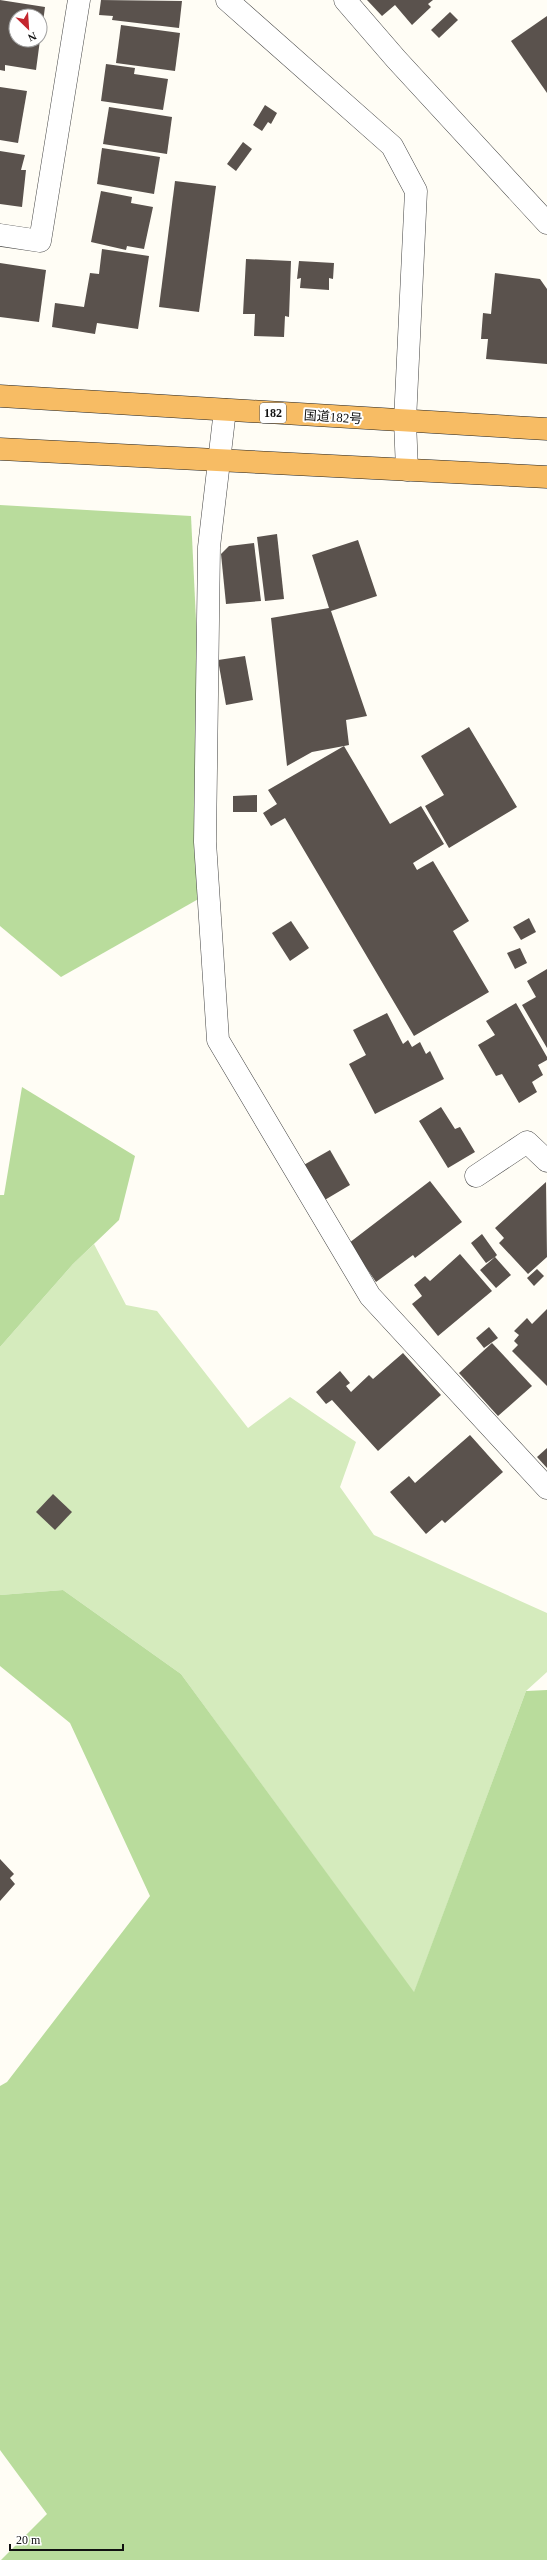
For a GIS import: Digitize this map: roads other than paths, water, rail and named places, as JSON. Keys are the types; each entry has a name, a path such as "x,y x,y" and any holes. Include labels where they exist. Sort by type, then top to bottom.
{"highway":[{"name":"国道182号","path":"0,396 547,429"},
{"path":"0,449 547,477"}],"street":[{"path":"0,235 40,241 79,0"},
{"path":"227,0 392,146 416,191 405,421 407,470"},
{"path":"345,0 396,60 547,223"},
{"path":"225,410 210,547 205,842 218,1040 370,1296 547,1488"},
{"path":"476,1176 527,1142 547,1161"}]}
